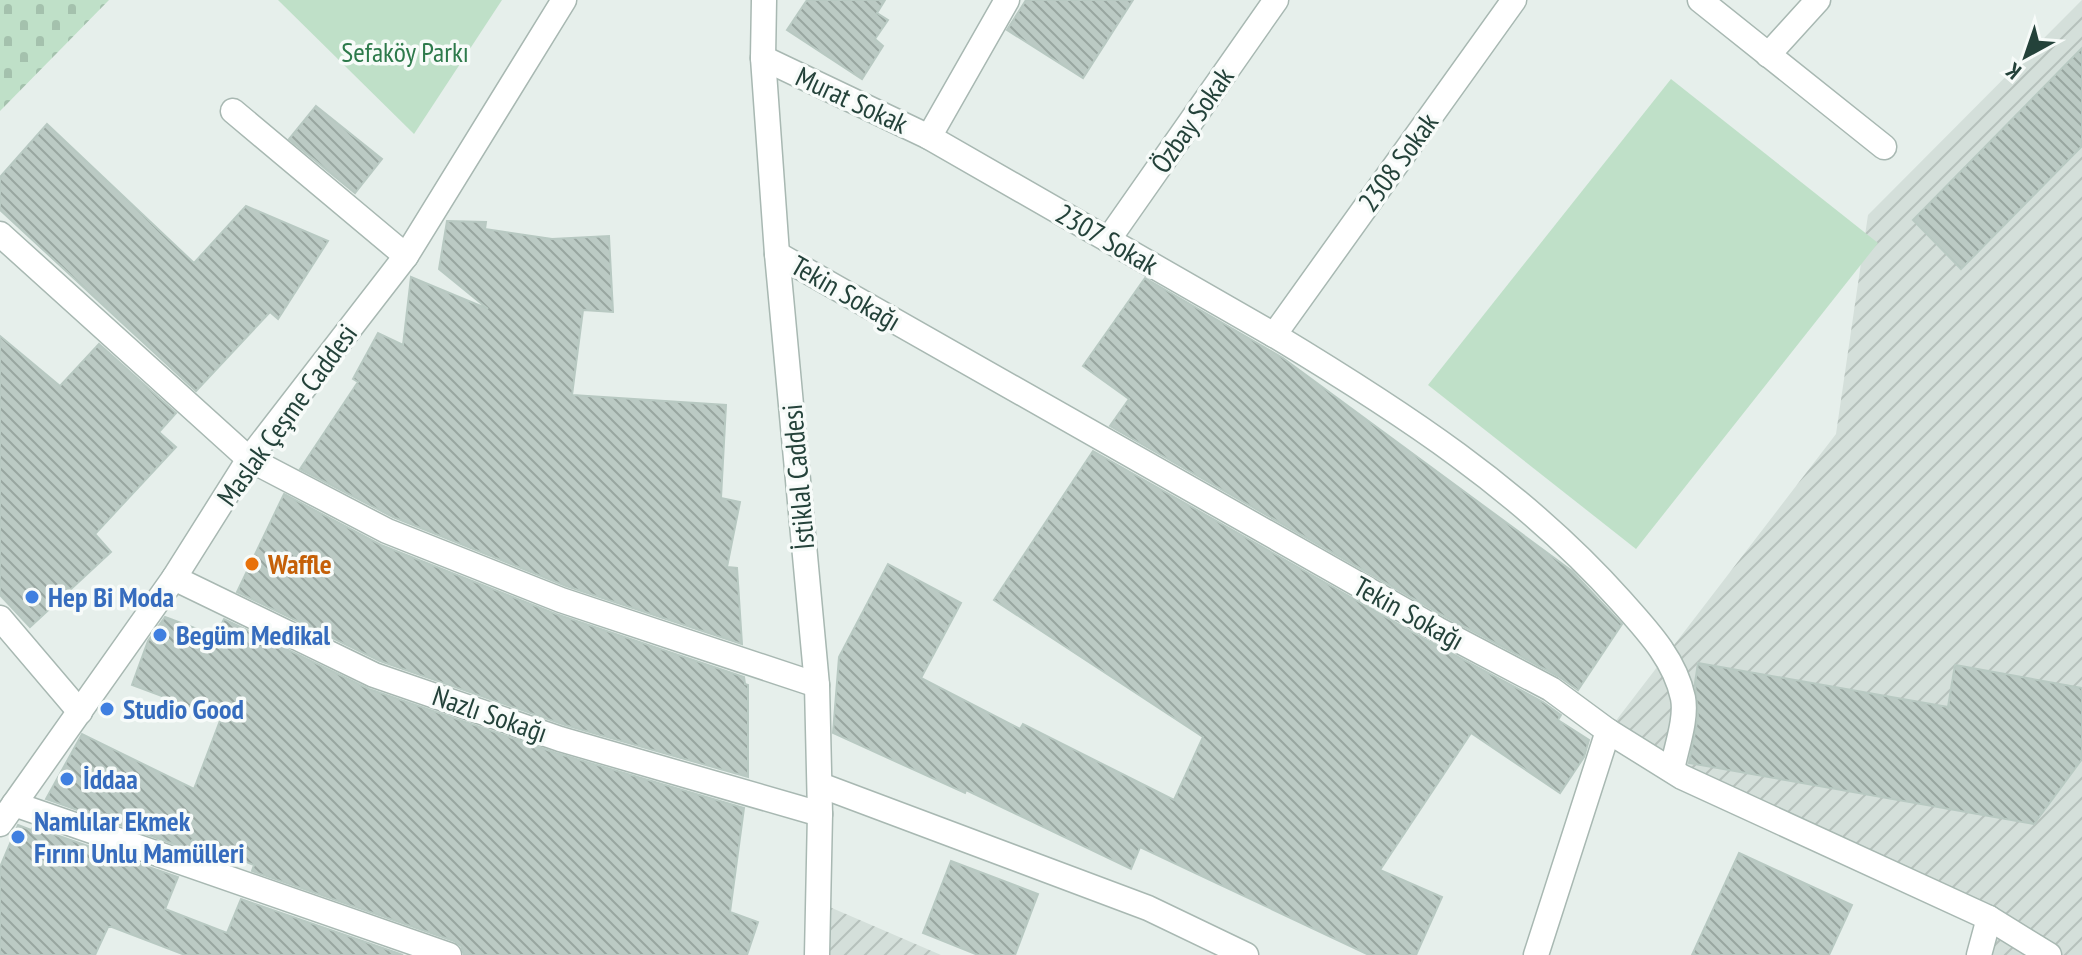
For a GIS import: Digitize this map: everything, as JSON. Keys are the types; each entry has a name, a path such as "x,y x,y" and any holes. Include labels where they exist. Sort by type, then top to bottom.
{"street":[{"name":"Maslak Çeşme Caddesi","path":"0,824 174,578 249,459 406,256 564,0"},
{"name":"İstiklal Caddesi","path":"764,0 763,58 777,254 817,685 820,785 817,955"},
{"name":"Murat Sokak","path":"763,58 929,137 1007,0"},
{"name":"Özbay Sokak","path":"1108,240 1276,0"},
{"name":"2308 Sokak","path":"1278,330 1514,0"},
{"path":"1700,0 1884,147"},
{"path":"1768,55 1818,0"},
{"path":"233,111 406,256"},
{"name":"2307 Sokak","path":"929,137 1108,240 1278,330 1387,403 1504,488 1574,548 1659,643 1683,697 1672,770"},
{"path":"0,234 249,459 387,531 561,600 817,685"},
{"name":"Tekin Sokağı","path":"777,254 1424,622 1551,689 1608,731 1672,770 1989,918 2049,955"},
{"name":"Nazlı Sokağı","path":"174,578 374,675 560,739 820,814"},
{"path":"0,618 80,712"},
{"path":"1536,955 1608,731"},
{"path":"820,785 1148,908 1246,955"},
{"path":"14,804 449,955"},
{"path":"1979,955 1989,918"}],"shaded area":[{"path":"2082,0 2082,955 1979,955 1989,918 1608,731 1836,434 1868,215"},
{"path":"818,902 941,955 817,955"}],"green space":[{"path":"0,0 109,0 0,111"},
{"name":"Sefaköy Parkı","path":"278,0 502,0 414,134"},
{"path":"1671,79 1878,243 1636,549 1428,385"}],"building":[{"path":"807,0 885,0 877,13 888,20 875,39 883,46 862,79 787,30"},
{"path":"1026,0 1133,0 1083,78 1007,30"},
{"path":"2082,48 2082,146 1961,269 1913,220"},
{"path":"316,106 382,159 355,193 289,139"},
{"path":"47,124 194,263 246,206 328,241 278,319 270,312 196,391 0,210 0,177"},
{"path":"447,221 486,222 485,229 552,239 609,236 613,312 583,310 572,395 726,405 721,498 740,502 727,567 737,568 742,644 566,586 393,517 300,469 358,382 353,379 378,333 403,345 411,277 488,309 439,269"},
{"path":"1145,278 1283,358 1572,571 1622,624 1578,690 1110,426 1129,399 1083,366"},
{"path":"0,336 60,386 99,344 176,413 159,432 176,447 95,534 111,552 30,627 0,595"},
{"path":"1093,451 1430,642 1543,702 1561,715 1558,720 1589,740 1584,757 1560,793 1471,733 1380,870 1442,897 1416,955 1369,955 1140,847 1131,869 966,790 965,793 833,733 839,657 888,564 961,603 921,678 1020,729 1023,724 1174,800 1203,737 994,600"},
{"path":"284,494 381,545 556,614 744,677 748,685 748,777 565,725 380,661 237,592"},
{"path":"165,617 216,636 224,619 369,689 556,753 744,808 730,912 758,922 747,955 464,955 461,946 454,941 252,871 254,865 192,840 188,849 46,799 82,734 194,789 221,718 132,685 148,641"},
{"path":"1698,663 1948,707 1955,665 2082,688 2082,759 2034,824 1689,763 1698,717 1695,683"},
{"path":"18,825 31,830 33,827 178,877 165,909 227,933 241,899 403,955 185,955 108,927 95,955 0,955 0,867"},
{"path":"1739,853 1852,905 1829,955 1692,955"},
{"path":"951,861 1038,894 1015,955 978,955 923,933"}],"place":[{"name":"Waffle","path":"252,564"},
{"name":"Hep Bi Moda","path":"32,597"},
{"name":"Begüm Medikal","path":"160,635"},
{"name":"Studio Good","path":"107,709"},
{"name":"İddaa","path":"67,779"},
{"name":"Namlılar Ekmek Fırını Unlu Mamülleri","path":"18,837"}]}
